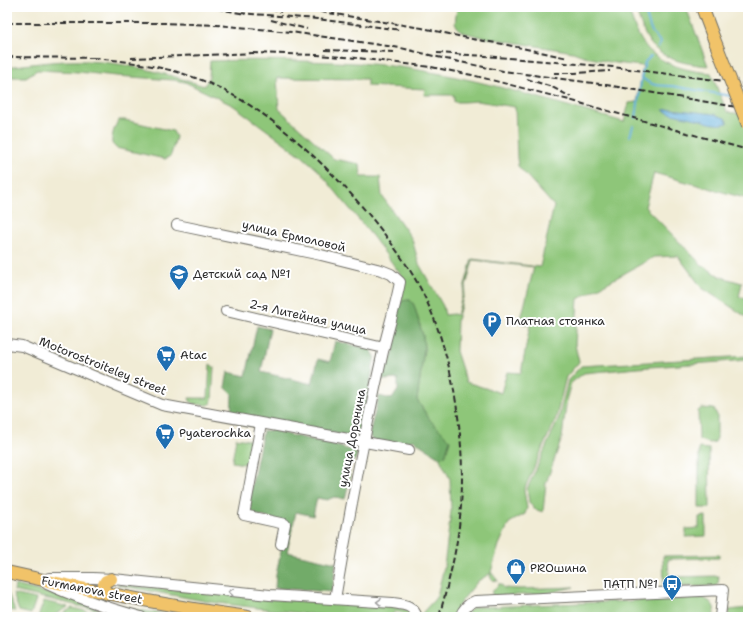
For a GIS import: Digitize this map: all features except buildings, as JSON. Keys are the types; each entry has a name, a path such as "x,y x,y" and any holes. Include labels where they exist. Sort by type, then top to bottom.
{"main road":[{"path":"702,7 748,125"},
{"name":"Furmanova street","path":"7,572 107,594 248,617"},
{"path":"107,594 103,585 106,581 111,579"}],"street":[{"name":"улица Ермоловой","path":"178,225 321,255 381,270 391,274 400,282"},
{"name":"улица Доронина","path":"335,599 345,537 364,442 400,282"},
{"name":"2-я Литейная улица","path":"226,311 384,348"},
{"name":"Motorostroiteley street","path":"7,344 22,346 162,405 409,450"},
{"path":"261,424 244,515 285,524 281,544"},
{"path":"38,579 111,579 254,594 393,603 412,608 416,614"},
{"path":"38,579 83,600 141,617"},
{"path":"460,617 464,608 475,601 724,590 720,617"},
{"path":"103,606 100,599 102,595 107,594"}],"green space":[{"path":"457,7 628,7 639,36 652,53 680,68 711,73 727,112 748,115 748,199 654,173 645,207 702,265 721,277 742,283 739,297 748,299 748,318 702,288 678,256 654,257 578,299 575,345 579,362 566,377 556,418 524,490 527,508 525,514 509,523 499,545 491,572 498,581 492,580 490,576 491,573 478,581 457,608 454,617 423,617 423,612 437,596 444,567 451,511 450,479 439,457 445,456 450,440 430,420 417,400 424,349 423,336 414,305 410,300 405,300 399,303 403,283 401,275 373,237 318,170 302,156 234,106 185,82 78,72 37,70 26,77 7,77 7,67 45,62 99,62 145,69 204,86 209,78 210,61 278,60 360,63 404,68 471,80 624,122 629,103 637,102 643,66 608,62 573,52 482,37 462,32 455,24","holes":["277,78 367,79 367,86 425,89 424,95 454,95 454,102 477,101 515,107 518,166 554,206 540,267 472,259 457,315 445,315 443,306 419,264 412,239 382,196 380,177 361,177 360,164 334,159 279,109","473,260 534,267 520,323 530,325 521,373 507,372 501,393 466,382 456,351 457,320"]},
{"path":"635,7 686,7 708,66 677,61 657,50 646,36"},
{"path":"119,120 173,131 176,137 171,155 165,159 116,148 112,143 112,137"},
{"path":"405,300 410,300 414,305 423,336 424,349 417,400 430,420 450,440 445,456 439,457 413,440 402,446 372,440 369,435 379,396 392,399 398,390 398,379 382,380 386,362 392,357 396,340 399,303"},
{"path":"257,326 270,329 261,372 312,384 318,359 330,362 335,341 370,349 375,356 361,434 354,437 231,415 232,394 225,387 228,372 246,376"},
{"path":"748,356 748,360 584,373 571,383 567,397 562,438 546,483 543,512 534,509 529,502 527,489 558,420 568,380 581,366"},
{"path":"210,364 214,367 211,403 208,405 194,404 189,398 208,398"},
{"path":"702,408 714,409 717,415 717,438 715,442 710,443 699,440 698,411"},
{"path":"272,430 336,445 357,454 355,460 350,463 350,478 345,499 334,497 327,500 317,498 313,516 296,512 287,552 336,563 332,592 275,588 276,575 287,523 246,512 263,431"},
{"path":"236,438 255,441 250,465 232,462"},
{"path":"699,448 709,449 710,508 699,508"},
{"path":"706,516 706,536 686,537 686,529 699,528 699,517"},
{"path":"719,555 719,558 668,559 669,577 719,576 716,586 664,587 663,556"},
{"path":"500,583 504,588 519,589 574,587 544,594 492,595 492,592"},
{"path":"15,585 74,600 105,612 14,591"},
{"path":"117,585 269,599 393,606 410,611 413,617 407,617 396,612 394,612 394,617 339,617 290,612 210,602"},
{"path":"7,592 8,593 15,611 7,610"},
{"path":"13,594 36,599 31,614 19,611"},
{"path":"703,598 713,605 713,617 466,617 471,609 478,607"},
{"path":"44,601 68,607 52,617 38,617"},
{"path":"114,606 183,617 158,617"},
{"path":"72,608 113,617 57,617"},
{"path":"748,608 748,617 729,617 729,610"}],"water":[{"path":"672,109 714,114 725,118 728,123 711,124 663,110"}],"waterway":[{"path":"644,7 650,28 661,43 658,47"},
{"path":"636,118 642,74 645,62 651,56"},
{"path":"641,77 656,85 672,86 731,96"},
{"path":"741,98 748,99"},
{"path":"630,136 633,126"}],"railway":[{"path":"209,7 245,14"},
{"path":"262,7 281,12"},
{"path":"303,7 322,12 422,28 568,58"},
{"path":"240,13 317,19 401,30"},
{"path":"271,20 307,29"},
{"path":"7,23 164,23 217,25 291,32 401,48 503,71 600,84 748,109"},
{"path":"325,50 395,52"},
{"path":"252,53 357,58 431,67 472,75 569,100 748,150"},
{"path":"131,58 257,53"},
{"path":"437,53 613,67 748,84"},
{"path":"7,57 99,58"},
{"path":"94,58 171,70 215,86 261,113 304,147 341,183 383,232 411,272 425,298 437,327 447,358 459,423 462,487 459,530 452,567 439,617"},
{"path":"554,73 610,71"},
{"path":"527,79 552,87 571,97"}],"place":[{"name":"Детский сад №1","path":"179,291"},
{"name":"Платная стоянка","path":"492,338"},
{"name":"Atac","path":"166,372"},
{"name":"Pyaterochka","path":"165,450"},
{"name":"PROшина","path":"516,585"},
{"name":"ПАТП №1","path":"672,601"}]}
